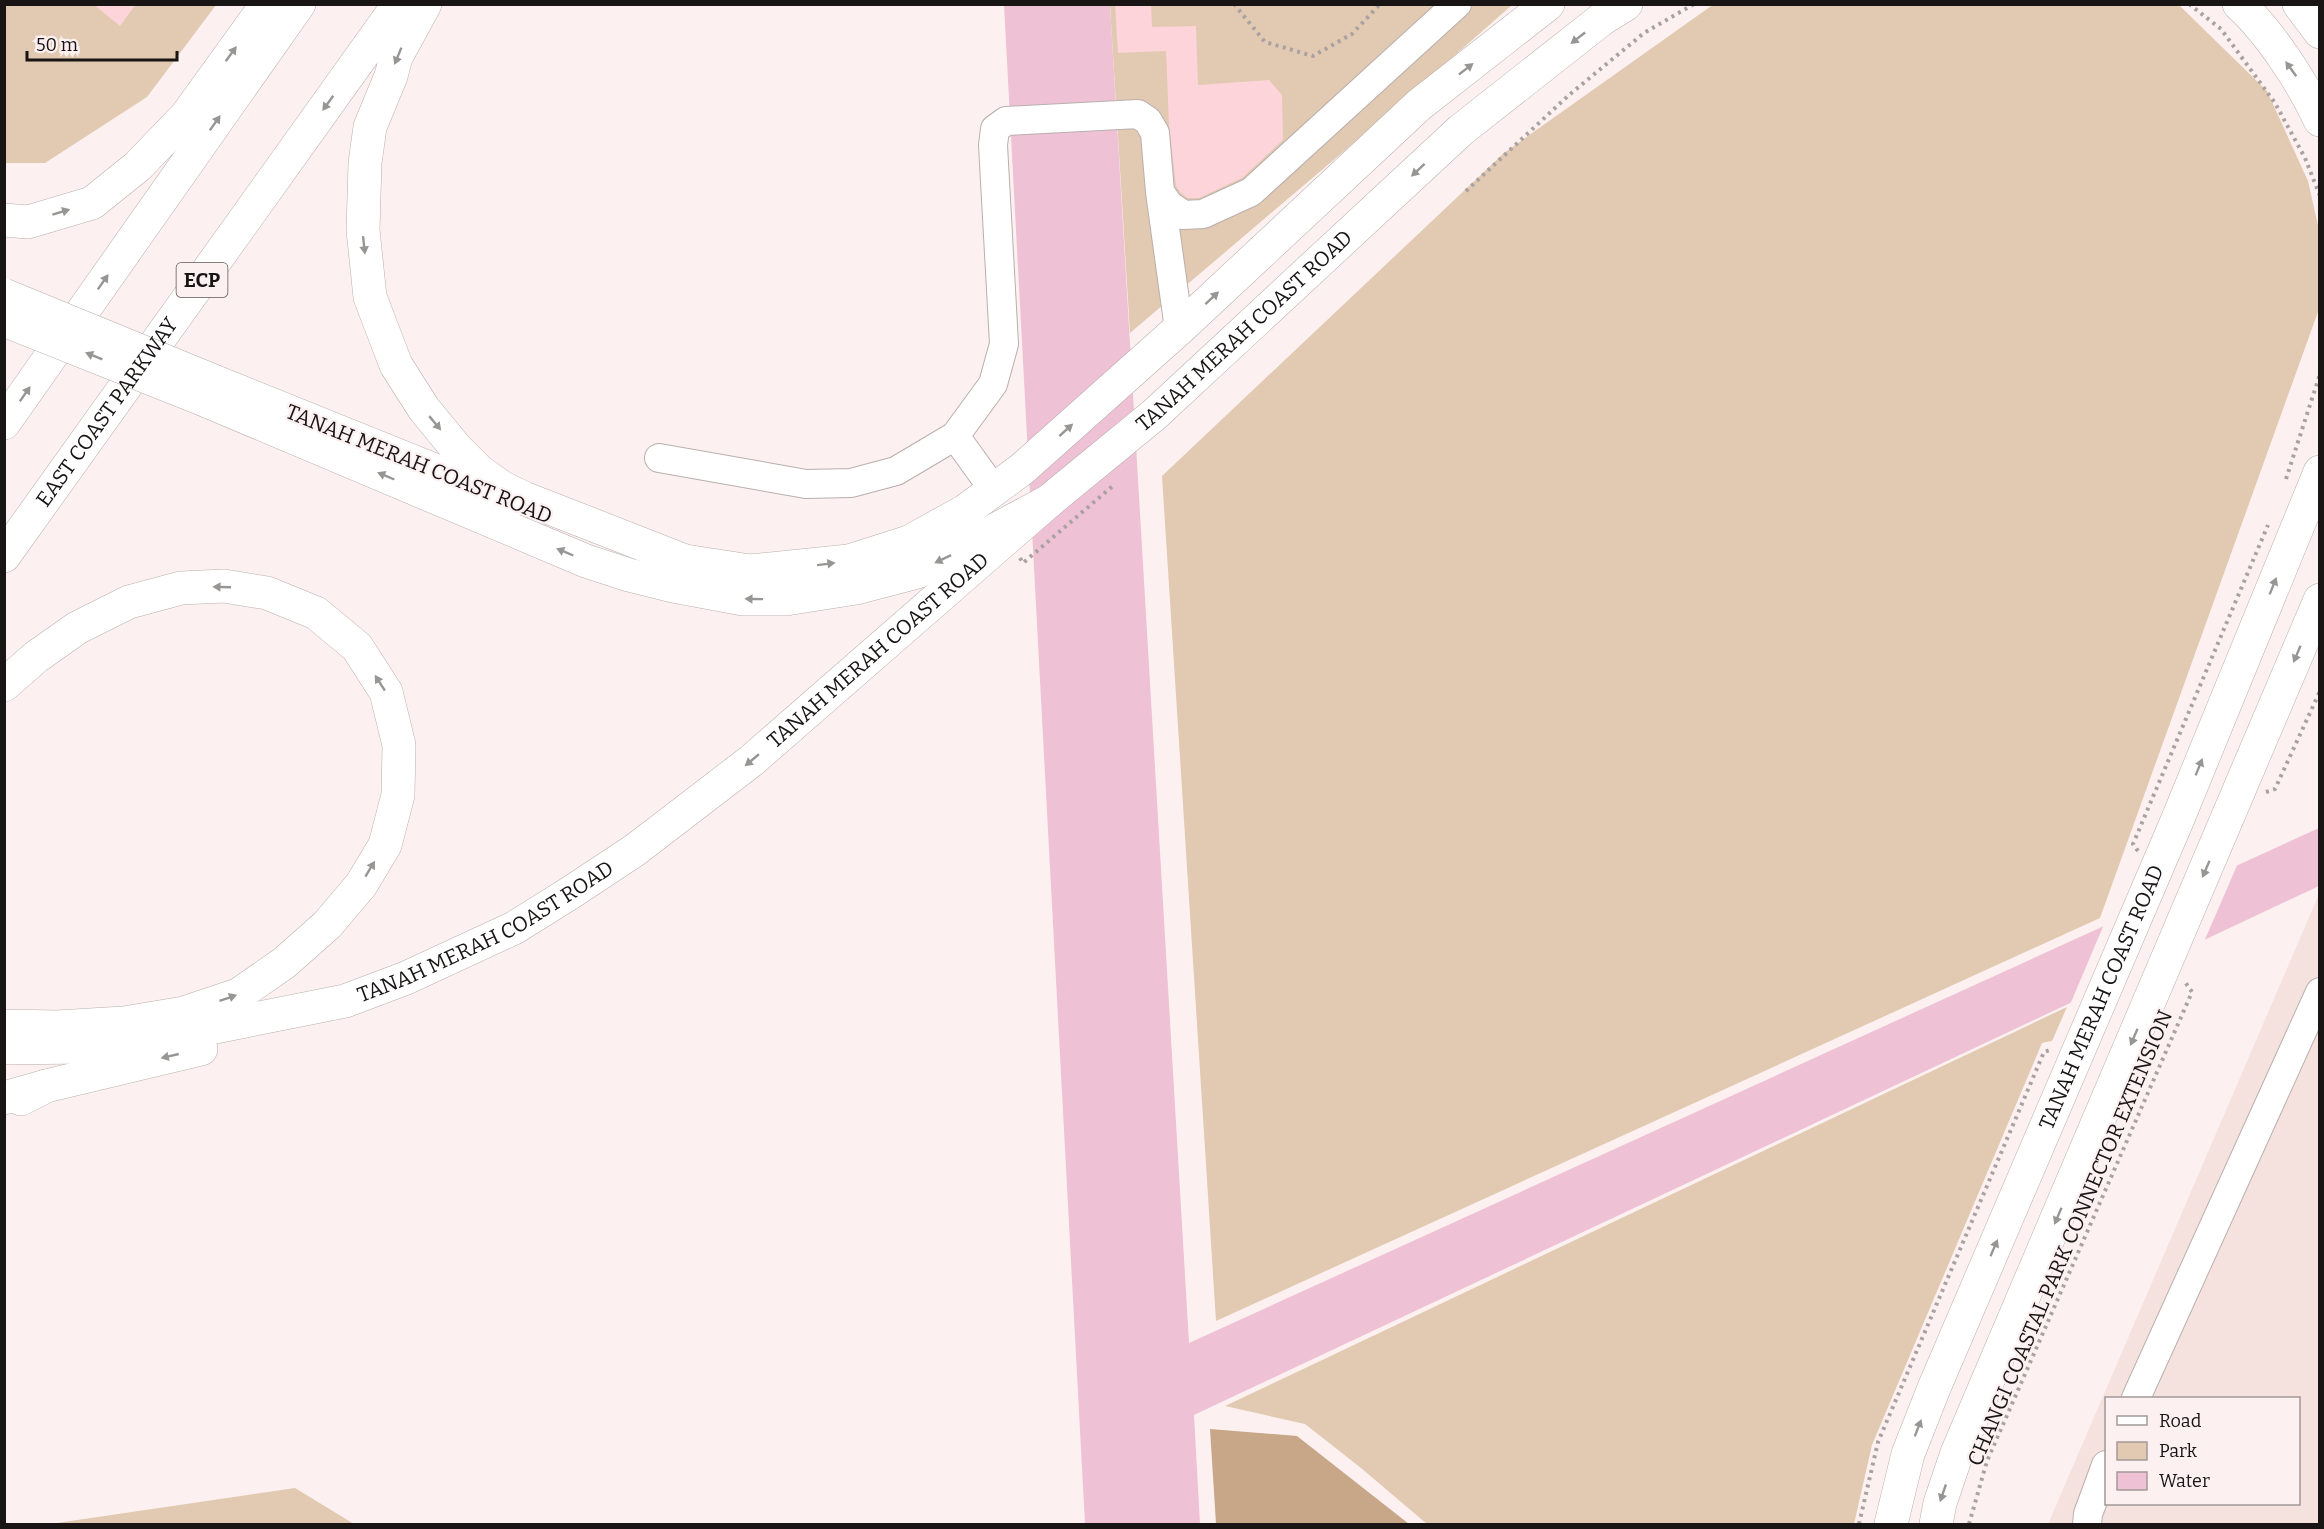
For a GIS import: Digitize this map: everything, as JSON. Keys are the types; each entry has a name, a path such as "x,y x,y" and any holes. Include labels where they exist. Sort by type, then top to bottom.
{"main road":[{"path":"4,220 28,222 92,203 138,166 187,115 267,4"},
{"path":"4,423 299,4"},
{"name":"EAST COAST PARKWAY","path":"4,556 399,4"},
{"path":"426,4 396,57 391,76 370,127 365,162 363,231 370,297 396,365 424,409 456,448 479,471 503,488 685,561"},
{"name":"TANAH MERAH COAST ROAD","path":"4,295 212,392 603,538 685,561 750,571 849,561 909,542 965,511 1022,469 1179,329 1419,105 1548,4"},
{"name":"TANAH MERAH COAST ROAD","path":"4,1048 85,1047 214,1027 345,1001 406,978 514,928 635,850 751,761 1049,501 1155,414 1461,130 1602,19 1626,4"},
{"path":"2239,4 2252,16 2306,91 2319,120"},
{"path":"2299,4 2319,32"},
{"path":"1419,105 1438,106 1450,110 1461,130"},
{"path":"4,320 212,392 586,561 651,581 743,599 786,599 856,588 917,572 1049,501"},
{"name":"TANAH MERAH COAST ROAD","path":"1891,1524 1908,1454 1934,1388 2177,821 2319,472"},
{"path":"4,685 36,657 77,628 129,602 181,588 224,586 267,593 316,614 357,647 386,692 399,745 398,795 385,845 354,893 327,925 284,963 238,995 184,1013 124,1023 57,1027 4,1026"},
{"path":"1936,1524 1940,1503 1957,1453 2172,978 2229,815 2319,600"},
{"path":"4,1098 220,1044 345,1001"},
{"path":"4,1111 46,1086"}],"lane":[{"path":"1160,192 1169,205 1183,215 1203,214 1251,192 1457,4"},
{"path":"659,458 806,484 851,483 896,471 955,436 993,384 1004,344 993,145 995,129 1006,121 1138,114 1148,121 1155,133 1160,192 1179,329"},
{"path":"955,436 994,490"},
{"path":"2136,1397 2319,992"},
{"path":"2087,1524 2088,1514 2105,1468"}],"path":[{"path":"1234,4 1265,42 1313,56 1352,34 1380,4"},
{"path":"1466,191 1569,95 1644,33 1694,4"},
{"path":"2189,4 2221,29 2276,103 2305,158 2319,196"},
{"path":"2284,485 2319,374"},
{"path":"1035,552 1120,479"},
{"path":"2139,854 2133,844 2272,515"},
{"path":"2263,792 2275,789 2319,691"},
{"name":"CHANGI COASTAL PARK CONNECTOR EXTENSION","path":"1969,1524 1988,1461 2192,992 2184,980 2172,978"},
{"path":"1859,1524 1878,1442 2044,1052 2056,1049"}],"shaded area":[{"path":"2319,894 2319,1524 2048,1524"},
{"path":"1210,1429 1297,1436 1409,1524 1216,1524"}],"green space":[{"path":"1714,4 2179,5 2267,91 2308,181 2319,230 2319,309 2100,918 1216,1321 1162,476 1504,153"},
{"path":"4,5 216,5 147,97 45,163 5,163"},
{"path":"1110,5 1512,5 1396,107 1130,333"},
{"path":"2067,1007 2052,1041 2042,1043 1872,1445 1854,1524 1427,1524 1305,1424 1225,1406"},
{"path":"295,1488 354,1524 50,1524"}],"water":[{"path":"1004,5 1110,5 1189,1343 2319,828 2319,886 1194,1415 1200,1524 1085,1524"}],"pier":[{"path":"2239,861 2203,944 2069,1007 2105,922"}],"building":[{"path":"93,4 136,4 120,26"},
{"path":"1115,4 1151,4 1152,27 1196,26 1198,85 1269,80 1282,95 1283,140 1242,178 1199,198 1188,198 1181,193 1176,186 1169,125 1166,51 1118,53"}]}
